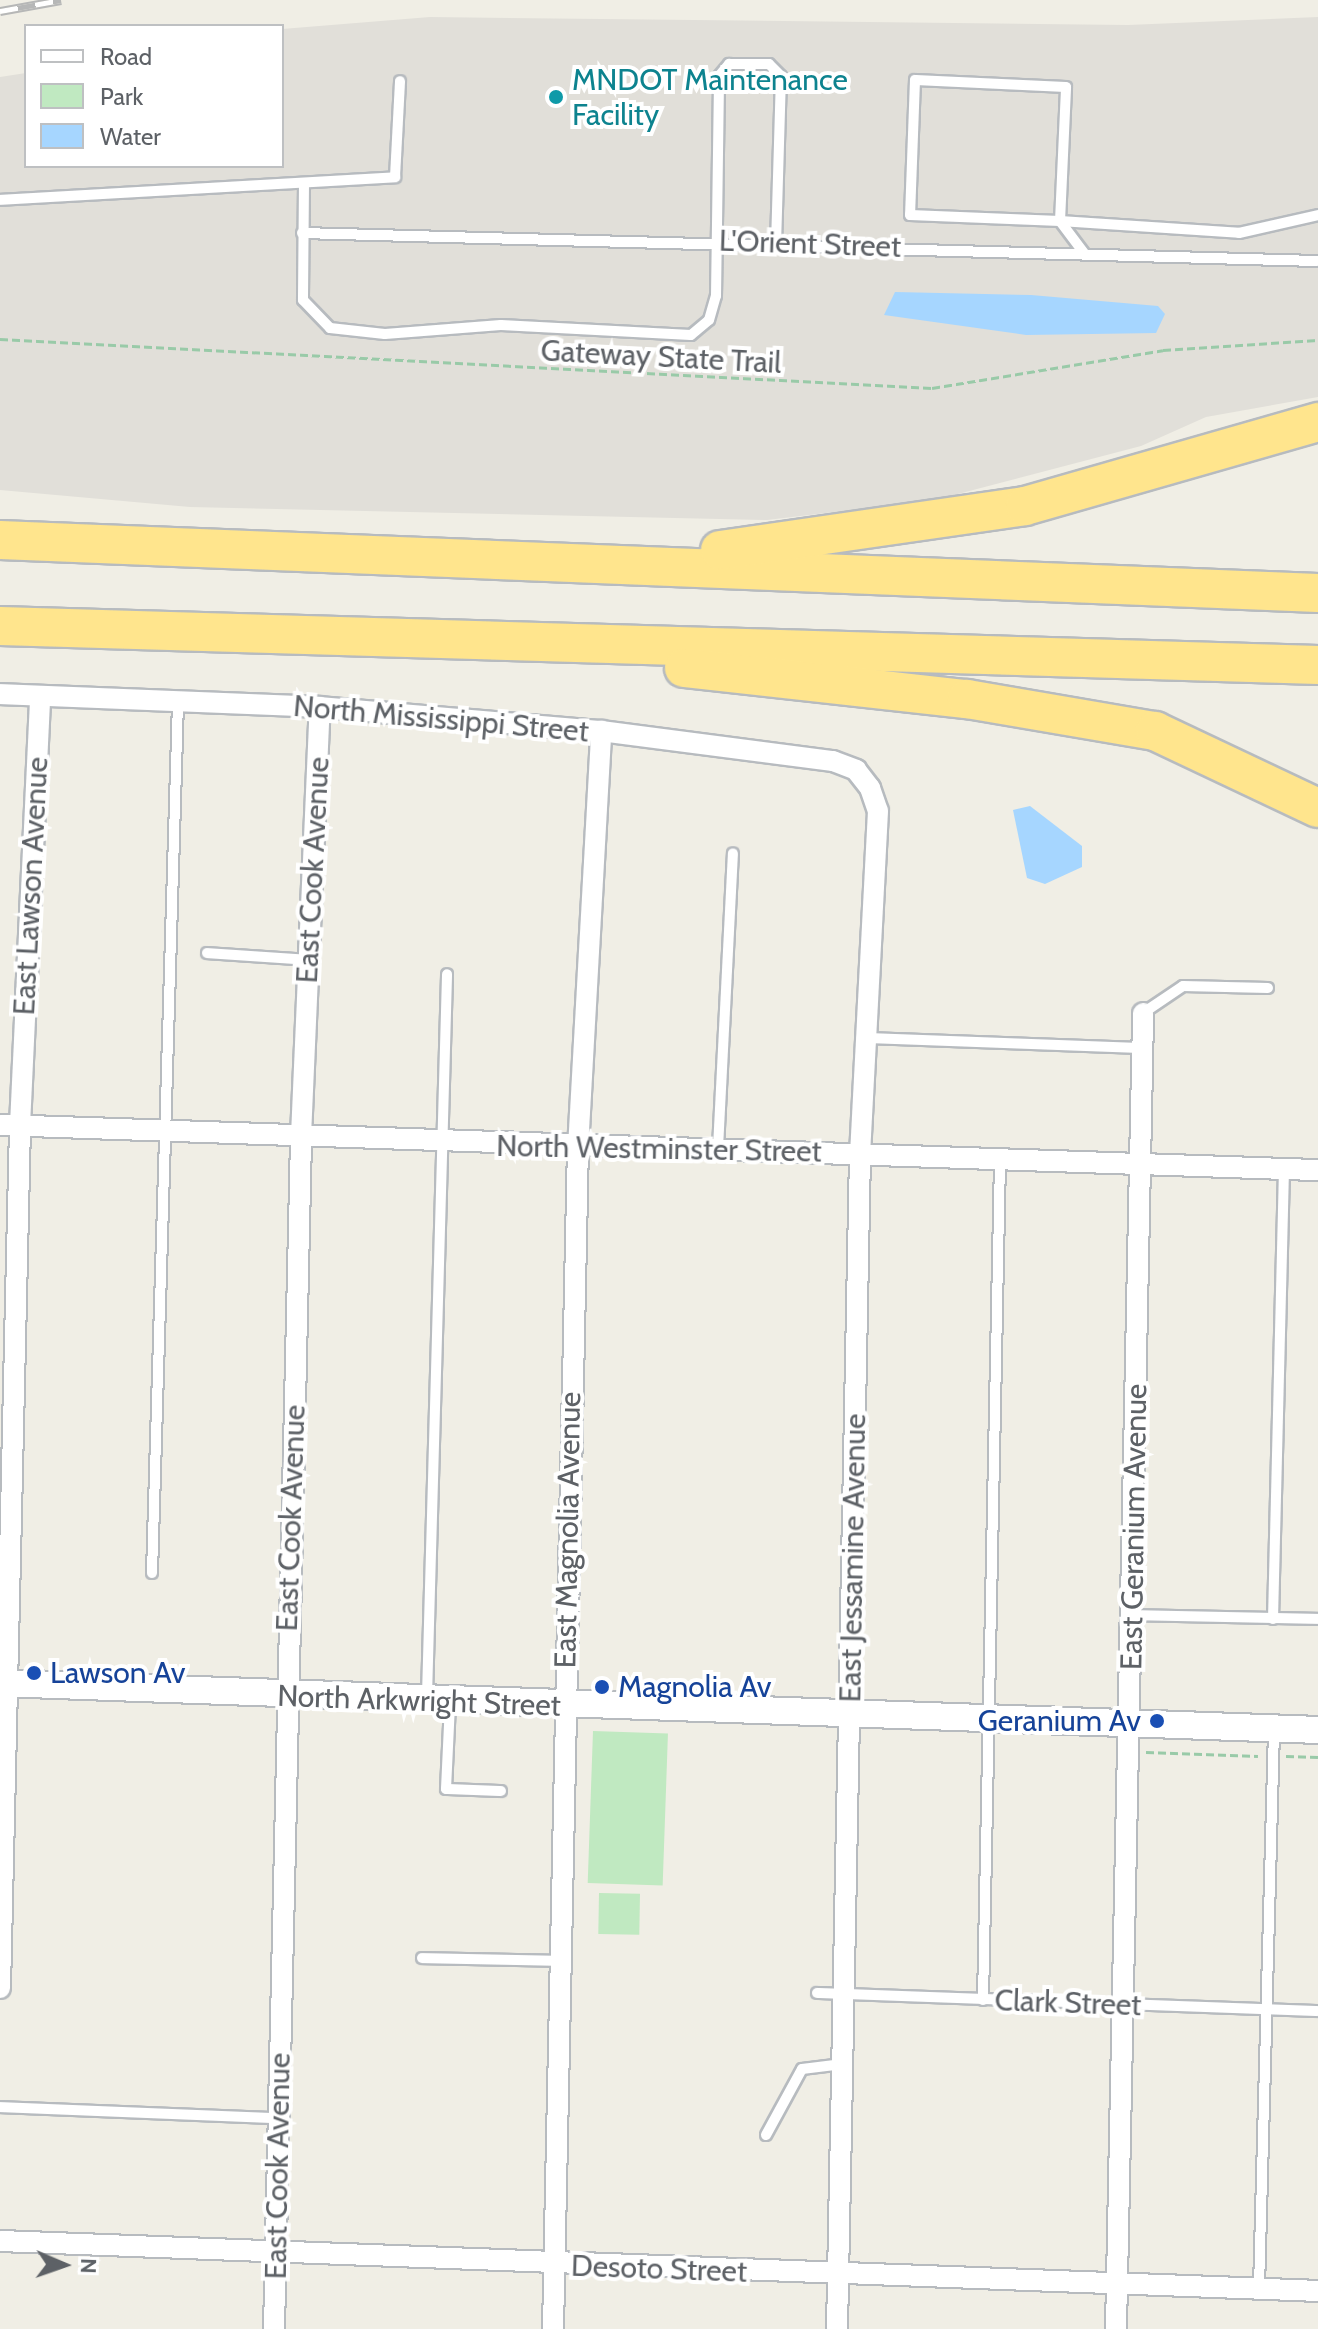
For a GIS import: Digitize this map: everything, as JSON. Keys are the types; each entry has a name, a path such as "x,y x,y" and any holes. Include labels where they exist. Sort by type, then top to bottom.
{"highway":[{"path":"583,564 1025,506 1318,422"},
{"path":"0,540 1318,593"},
{"path":"0,626 1318,665"},
{"path":"455,639 865,685 1155,731 1318,808"}],"street":[{"name":"North Mississippi Street","path":"0,694 320,707 601,731 833,761 856,770 870,788"},
{"name":"East Lawson Avenue","path":"0,1988 10,1125 40,696"},
{"name":"East Cook Avenue","path":"274,2329 301,1136 320,707"},
{"name":"East Magnolia Avenue","path":"553,2329 578,1148 601,731"},
{"name":"East Jessamine Avenue","path":"837,2329 860,1154 878,811 870,788"},
{"name":"East Geranium Avenue","path":"1116,2329 1143,1013"},
{"name":"North Westminster Street","path":"10,1125 578,1148 718,1148 1318,1170"},
{"name":"North Arkwright Street","path":"3,1683 439,1704 1318,1730"},
{"name":"Desoto Street","path":"0,2241 555,2265 1318,2291"}],"lane":[{"path":"304,183 301,286 309,313 330,328 385,334 501,325 691,335 714,308 718,241 719,76 729,64 769,64 781,76 776,243"},
{"path":"1084,253 1060,221 1066,87 915,80 910,215 1060,221 1239,233 1318,215"},
{"path":"0,200 395,177 400,81"},
{"name":"L'Orient Street","path":"302,233 718,241 1318,261"},
{"path":"152,1573 161,1131 178,702"},
{"path":"718,1148 733,853"},
{"path":"207,953 309,960"},
{"path":"447,974 440,1143 439,1704 446,1789 501,1791"},
{"path":"1143,1013 1183,986 1268,988"},
{"path":"866,1038 1142,1048"},
{"path":"983,2000 1000,1158"},
{"path":"1273,1619 1284,1169"},
{"path":"1133,1615 1318,1619"},
{"path":"1259,2288 1262,2010 1274,1729"},
{"path":"422,1958 561,1961"},
{"name":"Clark Street","path":"817,1993 1318,2011"},
{"path":"766,2135 802,2069 841,2064"},
{"path":"0,2107 279,2118"}],"path":[{"name":"Gateway State Trail","path":"0,339 932,388 1163,350 1318,340"},
{"path":"1142,1751 1318,1757"}],"shaded area":[{"path":"430,17 1128,25 1318,17 1318,397 1206,417 1141,446 935,500 767,520 190,507 0,490 0,77 24,73 24,168 284,168 284,29"}],"green space":[{"path":"593,1731 668,1734 663,1886 588,1883"},
{"path":"599,1893 640,1894 639,1935 598,1934"}],"water":[{"path":"895,292 1031,295 1158,306 1165,314 1156,333 1026,335 884,315"},
{"path":"1030,806 1082,846 1082,867 1045,884 1027,878 1013,810"}],"railway":[{"path":"0,11 61,0"}],"place":[{"name":"MNDOT Maintenance Facility","path":"556,97"},
{"name":"Lawson Av","path":"34,1673"},
{"name":"Magnolia Av","path":"602,1687"},
{"name":"Geranium Av","path":"1157,1721"}]}
